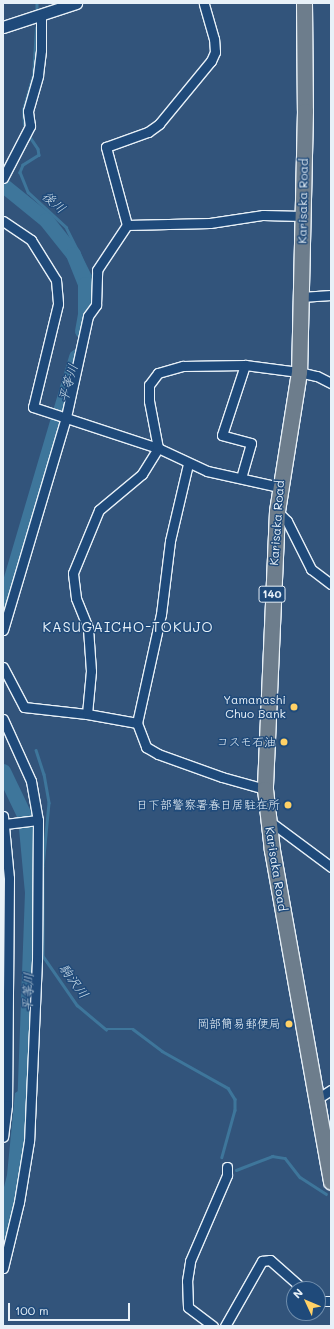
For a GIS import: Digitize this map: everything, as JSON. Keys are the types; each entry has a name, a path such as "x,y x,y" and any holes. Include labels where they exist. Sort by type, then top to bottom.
{"highway":[{"name":"Karisaka Road","path":"304,3 303,216 299,372 276,511 265,789 268,820 331,1182"}],"street":[{"path":"3,27 76,3"},
{"path":"3,630 66,417 88,316 96,305 97,270 127,225 106,147 148,132 159,124 211,61 215,52 214,39 204,3"},
{"path":"3,177 30,126 28,111 38,75 41,50 41,14"},
{"path":"127,225 210,223 263,215 303,216"},
{"path":"3,221 31,240 56,280 58,304 33,407 158,448 188,464 206,471 279,487"},
{"path":"301,297 331,295"},
{"path":"86,714 90,671 88,628 76,598 73,573 99,510 142,474 158,448 149,401 149,385 158,373 183,366 245,366 299,372 317,376 331,383"},
{"path":"241,478 251,443 222,435 245,366"},
{"path":"188,464 170,541 161,614 137,723 146,747 158,754 222,777 265,789"},
{"path":"276,511 286,521 311,569 331,584"},
{"path":"3,667 24,707 86,714 137,723"},
{"path":"3,719 31,781 38,820 32,1100 29,1141 7,1237 3,1268"},
{"path":"3,1137 7,1105 9,878 4,820 38,820"},
{"path":"268,820 331,867"},
{"path":"317,1099 331,1090"},
{"path":"213,1326 188,1307 187,1281 190,1262 228,1175 227,1167"},
{"path":"225,1326 262,1261 270,1260 294,1281"}],"water":[{"path":"32,1082 21,1178 3,1245 3,1191 7,1175 15,1093"}],"waterway":[{"name":"後川","path":"37,3 37,9"},
{"name":"後川","path":"24,125 23,110 33,76 36,28"},
{"name":"後川","path":"30,137 38,149 39,155 23,165 20,172 28,192 66,227 90,275 90,306"},
{"name":"平等川","path":"3,185 46,220 73,254 85,284 85,314 82,331"},
{"name":"平等川","path":"3,605 76,357"},
{"name":"駒沢川","path":"36,750 44,774 49,803 43,866 43,956 77,1005 106,1029 133,1029 162,1051 228,1088 235,1099 235,1110 222,1157"},
{"name":"平等川","path":"3,771 25,817 32,892 24,1106"},
{"name":"駒沢川","path":"236,1170 272,1156 285,1158 300,1177 326,1194"}],"place":[{"name":"Yamanashi Chuo Bank","path":"294,707"},
{"name":"コスモ石油","path":"284,742"},
{"name":"日下部警察署春日居駐在所","path":"288,805"},
{"name":"岡部簡易郵便局","path":"289,1024"}],"district":[{"name":"KASUGAICHO-TOKUJO","path":"128,627"}]}
